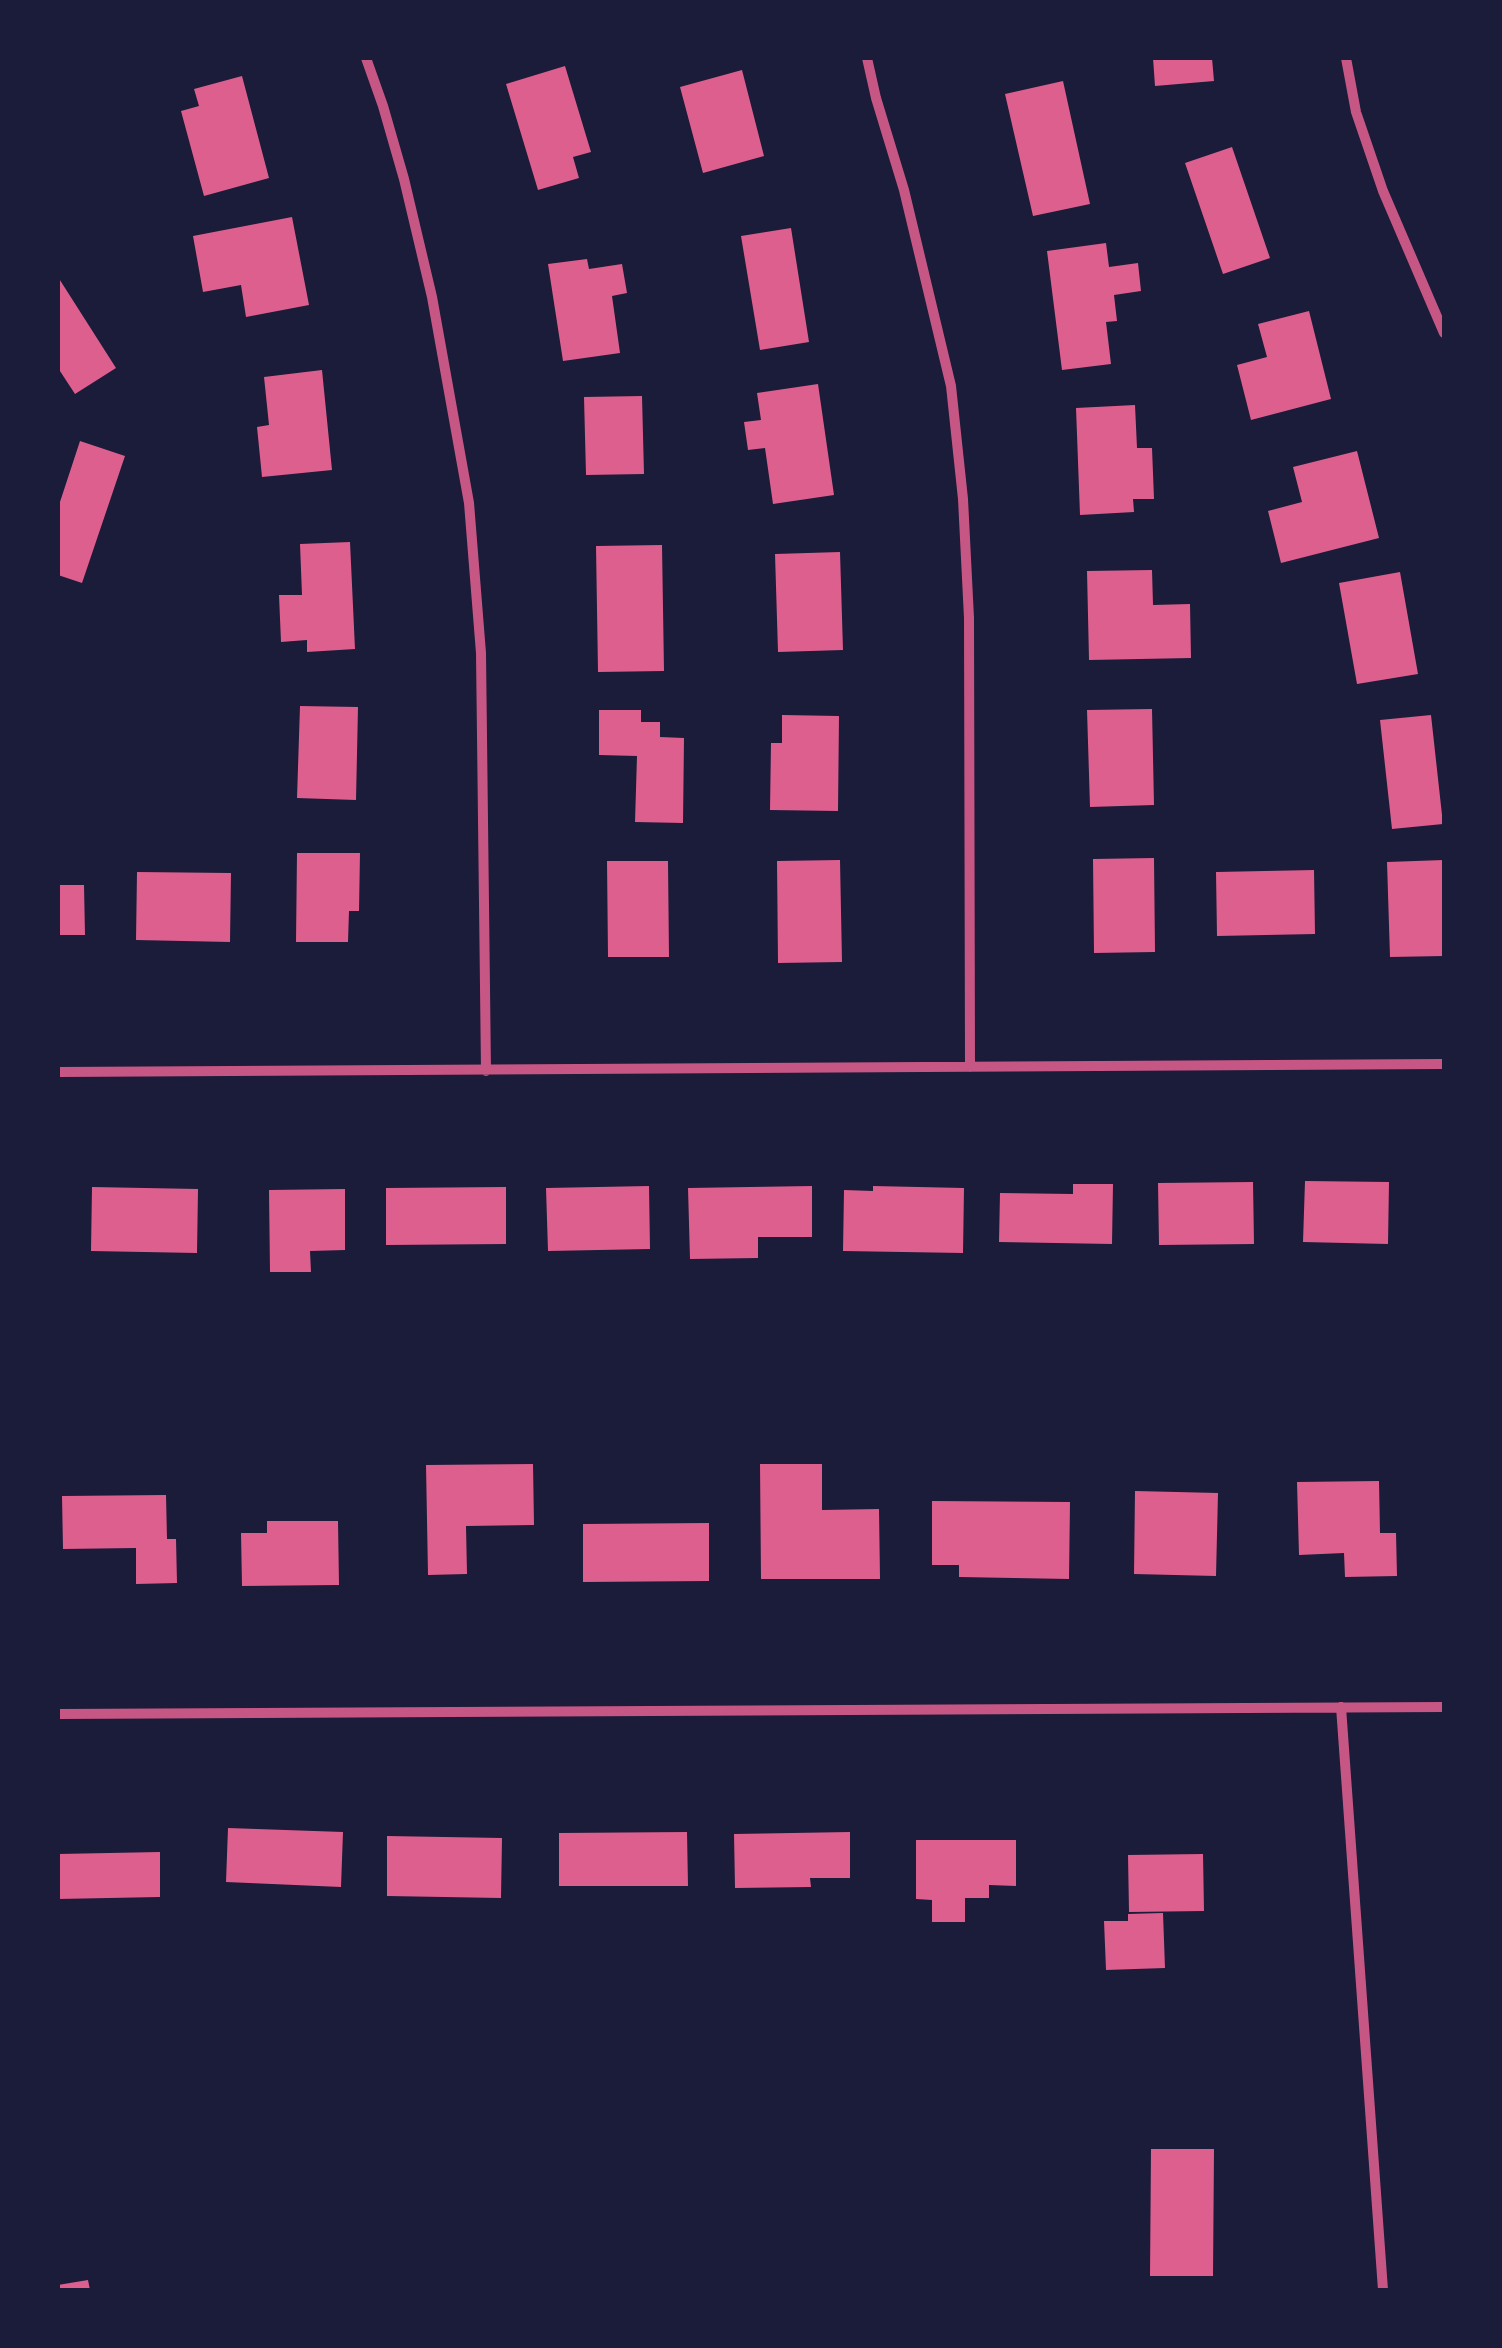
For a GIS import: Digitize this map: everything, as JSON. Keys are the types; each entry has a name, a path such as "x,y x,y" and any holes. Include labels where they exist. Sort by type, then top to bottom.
{"street":[{"path":"366,58 404,179 432,297 469,503 481,653 486,1070"},
{"path":"867,58 904,190 951,386 963,499 969,618 970,1067"},
{"path":"1346,58 1356,112 1383,191 1444,333"},
{"path":"58,1072 1444,1064"},
{"path":"1341,1707 1383,2290"},
{"path":"58,1714 1444,1707"}],"building":[{"path":"1153,58 1212,58 1214,81 1155,86"},
{"path":"565,66 591,152 573,157 579,178 538,190 506,84"},
{"path":"742,70 764,156 703,173 680,87"},
{"path":"242,76 269,178 204,196 181,111 199,106 194,89"},
{"path":"1063,81 1090,204 1033,216 1005,94"},
{"path":"1232,147 1270,258 1223,274 1185,163"},
{"path":"292,217 309,305 246,317 241,285 203,292 193,236"},
{"path":"791,228 809,342 760,350 741,236"},
{"path":"1106,243 1109,267 1138,263 1141,291 1114,295 1117,321 1106,322 1111,364 1062,370 1047,251"},
{"path":"587,259 589,269 622,264 627,293 612,296 620,353 563,361 548,264"},
{"path":"58,277 116,368 75,394 58,368"},
{"path":"1309,311 1331,399 1251,420 1237,365 1267,357 1258,324"},
{"path":"322,370 332,470 262,477 257,427 269,425 264,377"},
{"path":"818,384 834,495 773,504 765,448 748,450 744,422 761,420 757,393"},
{"path":"642,396 644,474 586,475 584,397"},
{"path":"1135,405 1137,448 1152,448 1154,499 1133,499 1134,512 1080,515 1076,408"},
{"path":"80,441 125,456 82,583 58,575 58,508"},
{"path":"1357,451 1379,538 1281,563 1268,511 1302,502 1293,467"},
{"path":"350,542 355,649 307,652 307,640 281,642 279,595 302,595 300,544"},
{"path":"662,545 664,671 598,672 596,546"},
{"path":"840,552 843,650 778,652 775,554"},
{"path":"1152,570 1153,605 1190,604 1191,658 1089,660 1087,571"},
{"path":"1400,572 1418,674 1357,684 1339,583"},
{"path":"300,706 358,707 356,800 297,798"},
{"path":"1152,709 1154,805 1090,807 1087,710"},
{"path":"599,710 641,710 641,722 660,722 660,737 684,738 683,823 635,822 637,756 599,755"},
{"path":"782,715 839,716 838,811 770,810 771,743 782,743"},
{"path":"1431,715 1443,824 1392,829 1380,720"},
{"path":"297,853 360,853 359,911 349,911 348,942 296,942"},
{"path":"1154,858 1155,952 1094,953 1093,859"},
{"path":"840,860 842,962 778,963 777,861"},
{"path":"1444,860 1444,956 1390,957 1387,862"},
{"path":"607,861 668,861 669,957 608,957"},
{"path":"1314,870 1315,934 1217,936 1216,872"},
{"path":"137,872 231,873 230,942 136,940"},
{"path":"58,885 84,885 85,935 58,935"},
{"path":"1305,1181 1389,1182 1388,1244 1303,1242"},
{"path":"1253,1182 1254,1244 1159,1245 1158,1183"},
{"path":"1073,1184 1113,1184 1112,1244 999,1242 1000,1193 1073,1194"},
{"path":"649,1186 650,1249 548,1251 546,1188"},
{"path":"812,1186 812,1237 758,1237 758,1258 690,1259 688,1188"},
{"path":"873,1186 964,1188 963,1253 843,1251 844,1190 873,1191"},
{"path":"92,1187 198,1189 197,1253 91,1251"},
{"path":"506,1187 506,1244 386,1245 386,1188"},
{"path":"345,1189 345,1250 310,1251 311,1272 270,1272 269,1190"},
{"path":"533,1464 534,1525 466,1526 467,1574 428,1575 426,1465"},
{"path":"760,1464 822,1464 822,1510 879,1509 880,1579 761,1579"},
{"path":"1379,1481 1380,1533 1396,1533 1397,1576 1345,1577 1344,1553 1299,1555 1297,1482"},
{"path":"1135,1491 1218,1493 1216,1576 1134,1574"},
{"path":"166,1495 167,1539 176,1539 177,1583 136,1584 136,1548 63,1549 62,1496"},
{"path":"932,1501 1070,1502 1069,1579 959,1577 959,1565 932,1565"},
{"path":"267,1521 338,1521 339,1585 242,1586 241,1533 267,1533"},
{"path":"709,1523 709,1581 583,1582 583,1524"},
{"path":"228,1828 343,1832 341,1887 226,1882"},
{"path":"687,1832 688,1886 559,1886 559,1833"},
{"path":"850,1832 850,1878 810,1878 811,1887 735,1888 734,1834"},
{"path":"387,1836 502,1838 501,1898 387,1896"},
{"path":"916,1840 1016,1840 1016,1886 989,1885 989,1898 965,1898 965,1922 932,1922 932,1900 916,1899"},
{"path":"160,1852 160,1897 58,1899 58,1854"},
{"path":"1203,1854 1204,1911 1129,1912 1128,1855"},
{"path":"1163,1913 1165,1968 1106,1970 1104,1921 1128,1921 1128,1914"},
{"path":"1151,2149 1214,2149 1213,2276 1150,2276"},
{"path":"88,2280 90,2290 58,2290 58,2285"}]}
